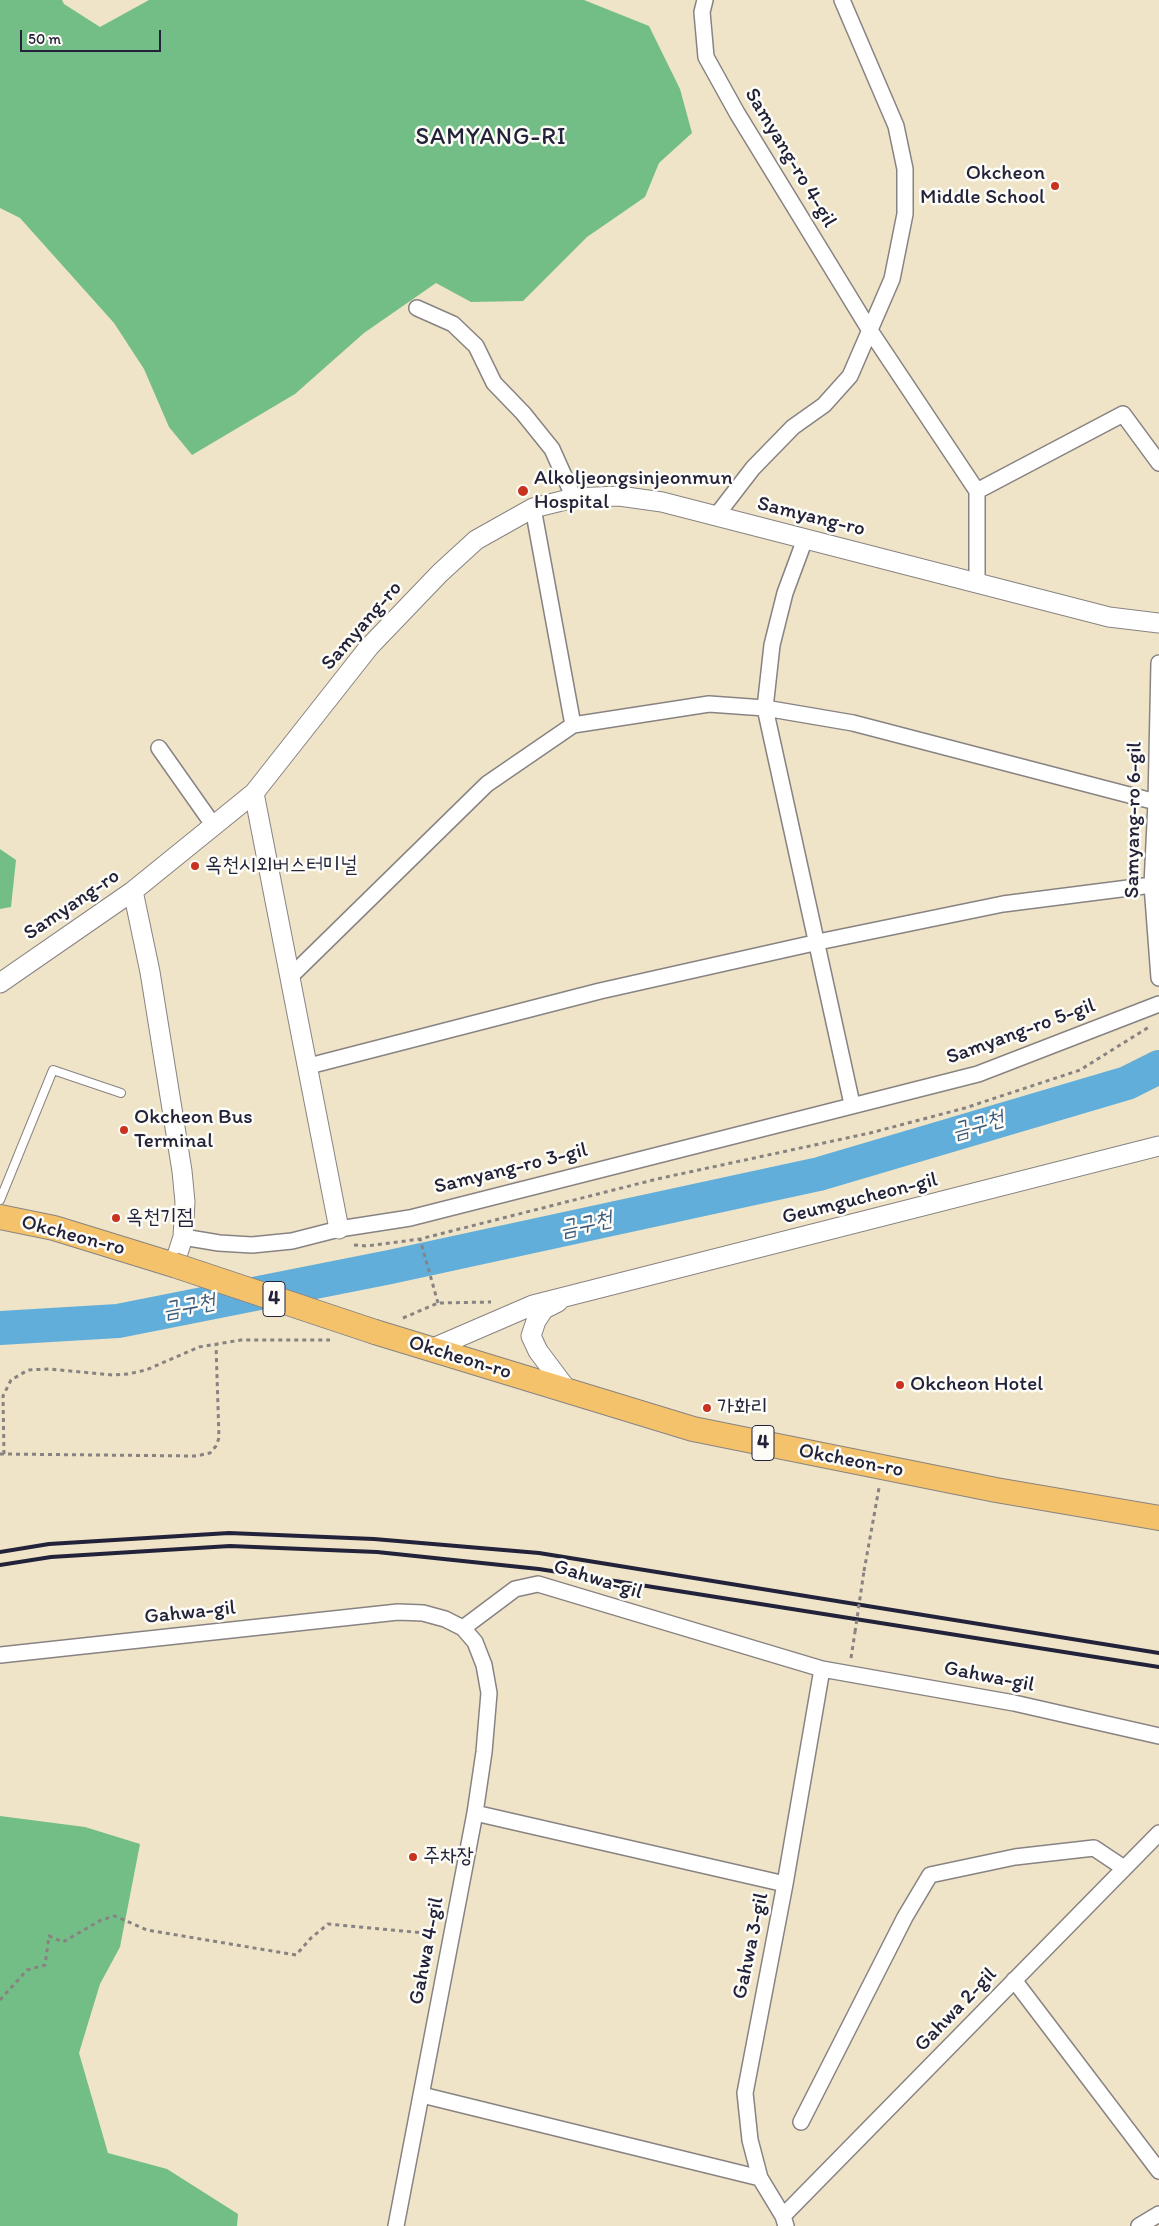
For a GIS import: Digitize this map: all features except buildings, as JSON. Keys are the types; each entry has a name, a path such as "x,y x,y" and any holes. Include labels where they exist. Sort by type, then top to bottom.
{"main road":[{"name":"Okcheon-ro","path":"0,1217 54,1228 375,1332 568,1392 693,1428 996,1490 1159,1518"}],"street":[{"name":"Samyang-ro 4-gil","path":"705,0 702,12 706,57 737,113 869,329"},
{"path":"716,516 753,468 793,427 824,405 850,376 892,279 905,214 905,169 896,126 842,0"},
{"path":"418,308 453,324 476,346 494,383 523,413 552,449 574,498"},
{"path":"869,329 977,491 976,583"},
{"path":"977,491 1124,414 1159,462"},
{"name":"Samyang-ro","path":"0,982 133,891 254,793 369,647 440,573 476,540 533,508 574,498 619,496 662,502 1109,617 1159,623"},
{"path":"533,508 573,726"},
{"path":"805,539 785,593 772,645 765,708 852,1104"},
{"name":"Samyang-ro 6-gil","path":"1159,663 1152,885 1159,978"},
{"path":"291,976 487,784 573,726 709,704 765,708 853,723 1156,802"},
{"path":"159,748 214,826"},
{"path":"254,793 309,1066 339,1229"},
{"path":"309,1066 600,991 817,942 1003,904 1152,885"},
{"path":"133,891 150,972 182,1171 185,1202 183,1237 174,1266"},
{"name":"Samyang-ro 5-gil","path":"852,1104 978,1074 1159,1004"},
{"name":"Samyang-ro 3-gil","path":"183,1237 219,1243 252,1245 292,1241 339,1229 410,1218 852,1104"},
{"name":"Geumgucheon-gil","path":"572,1294 1159,1146"},
{"path":"431,1349 524,1307 572,1294"},
{"path":"568,1392 538,1351 531,1336 536,1321 544,1309 572,1294"},
{"name":"Gahwa-gil","path":"0,1655 398,1612 423,1613 445,1619 463,1628 515,1589 538,1584 822,1669 1014,1703 1159,1736"},
{"name":"Gahwa 4-gil","path":"396,2226 452,1936 484,1752 489,1694 484,1665 474,1642 463,1628"},
{"name":"Gahwa 3-gil","path":"784,2221 760,2178 750,2140 745,2093 785,1884 822,1669"},
{"path":"475,1812 785,1884"},
{"name":"Gahwa 2-gil","path":"784,2221 1014,1980 1159,1833"},
{"path":"801,2122 905,1917 930,1875 1015,1857 1094,1848 1124,1868"},
{"path":"1014,1980 1159,2171"},
{"path":"422,2095 760,2178"},
{"path":"1139,2226 1159,2214"}],"lane":[{"path":"0,1200 54,1070 121,1093"}],"path":[{"path":"438,1303 420,1239 656,1179 870,1133 965,1108 1080,1070 1152,1025"},
{"path":"398,1321 438,1303 498,1302"},
{"path":"216,1345 219,1438 216,1446 210,1453 196,1456 2,1454 3,1396 11,1380 20,1373 36,1369 128,1374 146,1370 199,1347 241,1340 337,1340"},
{"path":"853,1643 883,1467"},
{"path":"0,2000 27,1970 46,1965 49,1936 63,1942 102,1920 115,1916 147,1930 296,1955 311,1938 328,1924 452,1936"}],"green space":[{"path":"0,0 62,0 64,4 100,27 149,0 584,0 649,26 680,89 692,133 659,163 645,197 587,237 523,301 471,302 436,283 364,333 295,394 192,455 169,427 144,369 114,323 20,218 0,208"},
{"path":"0,849 16,860 11,907 0,909"},
{"path":"0,1816 85,1827 140,1844 120,1947 100,1984 79,2053 108,2153 167,2169 238,2214 237,2226 0,2226"}],"waterway":[{"name":"금구천","path":"0,1328 118,1321 390,1267 819,1174 1127,1083 1159,1067"}],"railway":[{"path":"0,1552 49,1544 229,1533 374,1539 539,1553 1159,1653"},
{"path":"0,1565 51,1557 230,1546 377,1552 539,1569 1159,1667"}],"place":[{"name":"Okcheon Middle School","path":"1055,186"},
{"name":"Alkoljeongsinjeonmun Hospital","path":"523,491"},
{"name":"옥천시외버스터미널","path":"195,866"},
{"name":"Okcheon Bus Terminal","path":"124,1130"},
{"name":"옥천기점","path":"116,1218"},
{"name":"Okcheon Hotel","path":"900,1385"},
{"name":"가화리","path":"707,1408"},
{"name":"주차장","path":"413,1857"}],"district":[{"name":"SAMYANG-RI","path":"491,138"}]}
